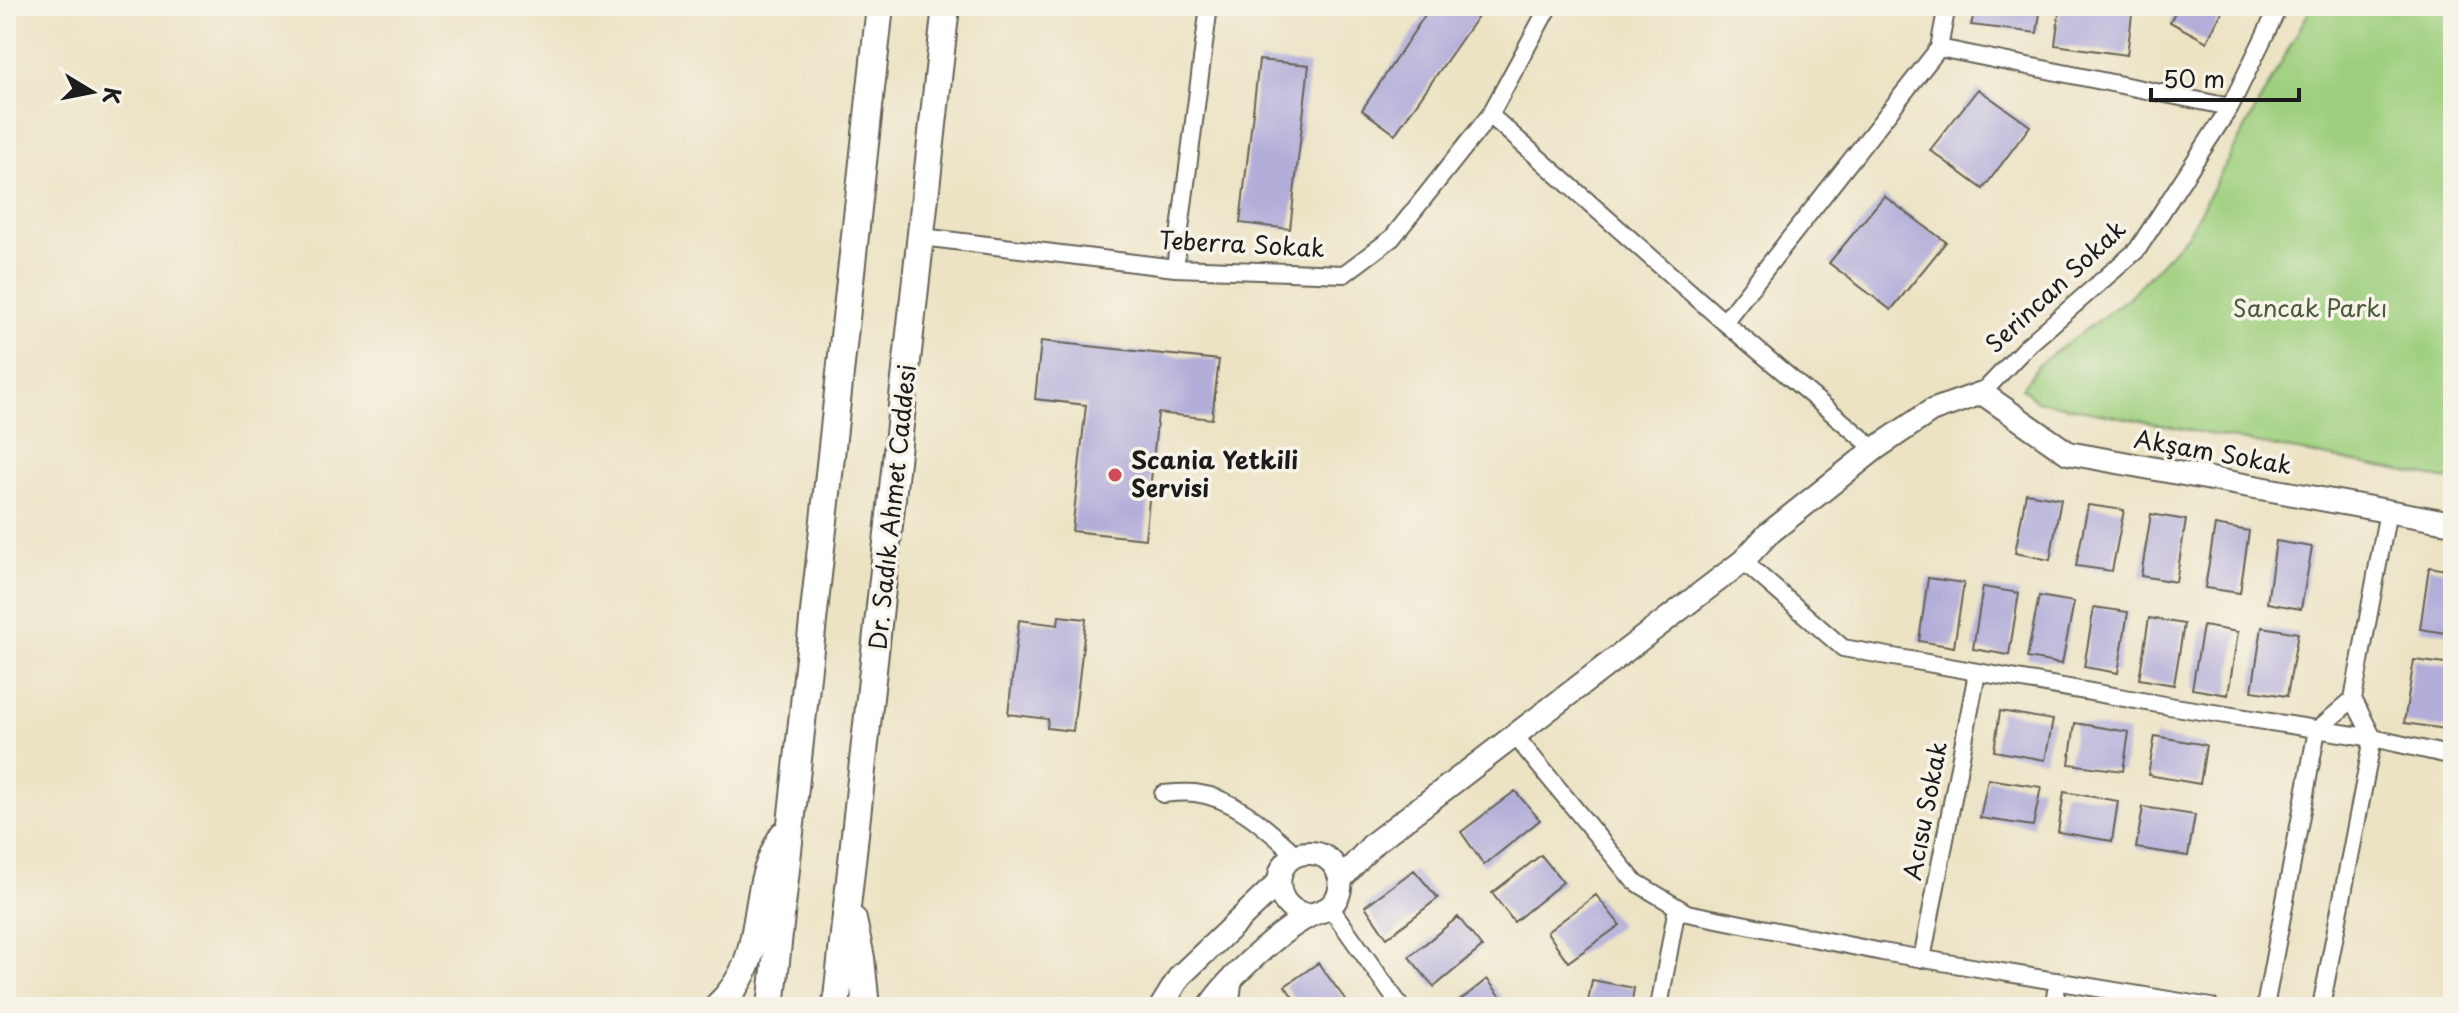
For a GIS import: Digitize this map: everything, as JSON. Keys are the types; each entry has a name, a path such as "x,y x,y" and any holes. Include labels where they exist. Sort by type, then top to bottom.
{"main road":[{"path":"771,1007 880,6"},
{"name":"Dr. Sadık Ahmet Caddesi","path":"836,1007 946,6"},
{"path":"717,1007 746,970 765,877 793,818"},
{"path":"848,905 861,958 866,1007"}],"street":[{"path":"1175,268 1209,6"},
{"name":"Teberra Sokak","path":"922,237 1175,268 1344,274 1392,238 1490,115 1549,6"},
{"path":"1724,322 1939,48 1947,6"},
{"name":"Serincan Sokak","path":"1982,393 2027,346 2137,250 2230,107 2279,6"},
{"path":"1939,48 2230,107"},
{"path":"1490,115 1724,322 1875,449"},
{"path":"1209,1007 1257,954 1337,898 1341,879 1374,843 1743,561 1768,534 1875,449 1931,411 1982,393"},
{"name":"Akşam Sokak","path":"1982,393 2068,453 2453,523"},
{"path":"2321,1007 2373,738 2353,699 2388,511"},
{"path":"1743,561 1843,648 2373,738 2453,756"},
{"name":"Acısu Sokak","path":"1922,959 1977,673"},
{"path":"2265,1007 2317,730 2353,699"},
{"path":"1515,736 1634,881 1687,913 1922,959 2211,1007"},
{"path":"1163,794 1195,793 1219,799 1258,821 1296,855"},
{"path":"1327,857 1374,843"},
{"path":"1341,879 1335,864 1327,857 1306,852 1296,855 1281,871 1279,882 1286,904 1294,911 1320,911 1401,1007"},
{"path":"1161,1007 1180,976 1279,882"},
{"path":"1659,1007 1677,907"},
{"path":"1230,1007 1234,977"},
{"path":"2053,1007 2058,981"}],"green space":[{"name":"Sancak Parkı","path":"2312,6 2453,6 2453,481 2037,401 2022,388 2039,364 2128,298 2187,235"}],"building":[{"path":"1431,6 1485,6 1395,134 1362,110"},
{"path":"1976,6 2041,6 2037,33 1971,25"},
{"path":"2060,6 2133,6 2127,55 2055,45"},
{"path":"2178,6 2225,6 2207,42 2170,22"},
{"path":"1259,60 1309,65 1290,229 1240,223"},
{"path":"1978,89 2030,126 1983,189 1930,150"},
{"path":"1884,196 1946,242 1891,310 1829,263"},
{"name":"Scania Yetkili Servisi","path":"1041,341 1219,360 1212,419 1158,413 1145,539 1072,531 1086,405 1035,399"},
{"path":"2026,493 2061,499 2050,560 2015,553"},
{"path":"2088,505 2124,510 2112,571 2076,566"},
{"path":"2151,514 2186,520 2176,582 2141,576"},
{"path":"2215,525 2249,531 2240,593 2205,588"},
{"path":"2276,541 2312,547 2301,609 2267,603"},
{"path":"2429,567 2453,571 2453,634 2420,629"},
{"path":"1928,578 1964,583 1954,647 1919,641"},
{"path":"1983,587 2019,593 2009,655 1973,649"},
{"path":"2039,596 2074,602 2062,664 2027,658"},
{"path":"2094,607 2128,612 2118,673 2084,667"},
{"path":"1059,616 1086,619 1073,731 1047,728 1048,719 1008,714 1019,620 1058,625"},
{"path":"2149,618 2184,624 2174,685 2139,679"},
{"path":"2203,626 2238,632 2228,695 2192,689"},
{"path":"2262,627 2298,633 2287,696 2252,691"},
{"path":"2414,660 2453,665 2453,730 2404,723"},
{"path":"2000,711 2053,720 2045,760 1994,751"},
{"path":"2075,723 2129,732 2123,771 2069,764"},
{"path":"2155,736 2206,745 2200,784 2148,775"},
{"path":"1988,779 2041,787 2033,826 1980,818"},
{"path":"1515,791 1540,820 1484,865 1461,832"},
{"path":"2064,792 2118,801 2112,841 2058,832"},
{"path":"2143,807 2195,815 2188,856 2136,848"},
{"path":"1541,855 1563,882 1514,922 1492,893"},
{"path":"1414,870 1438,898 1387,938 1365,906"},
{"path":"1596,895 1620,925 1568,962 1547,932"},
{"path":"1458,917 1482,947 1434,987 1409,957"},
{"path":"1318,963 1351,1007 1300,1007 1285,986"},
{"path":"1487,979 1509,1007 1452,1007"},
{"path":"1592,980 1634,988 1631,1007 1587,1007"}],"place":[{"name":"Scania Yetkili Servisi","path":"1115,475"}]}
